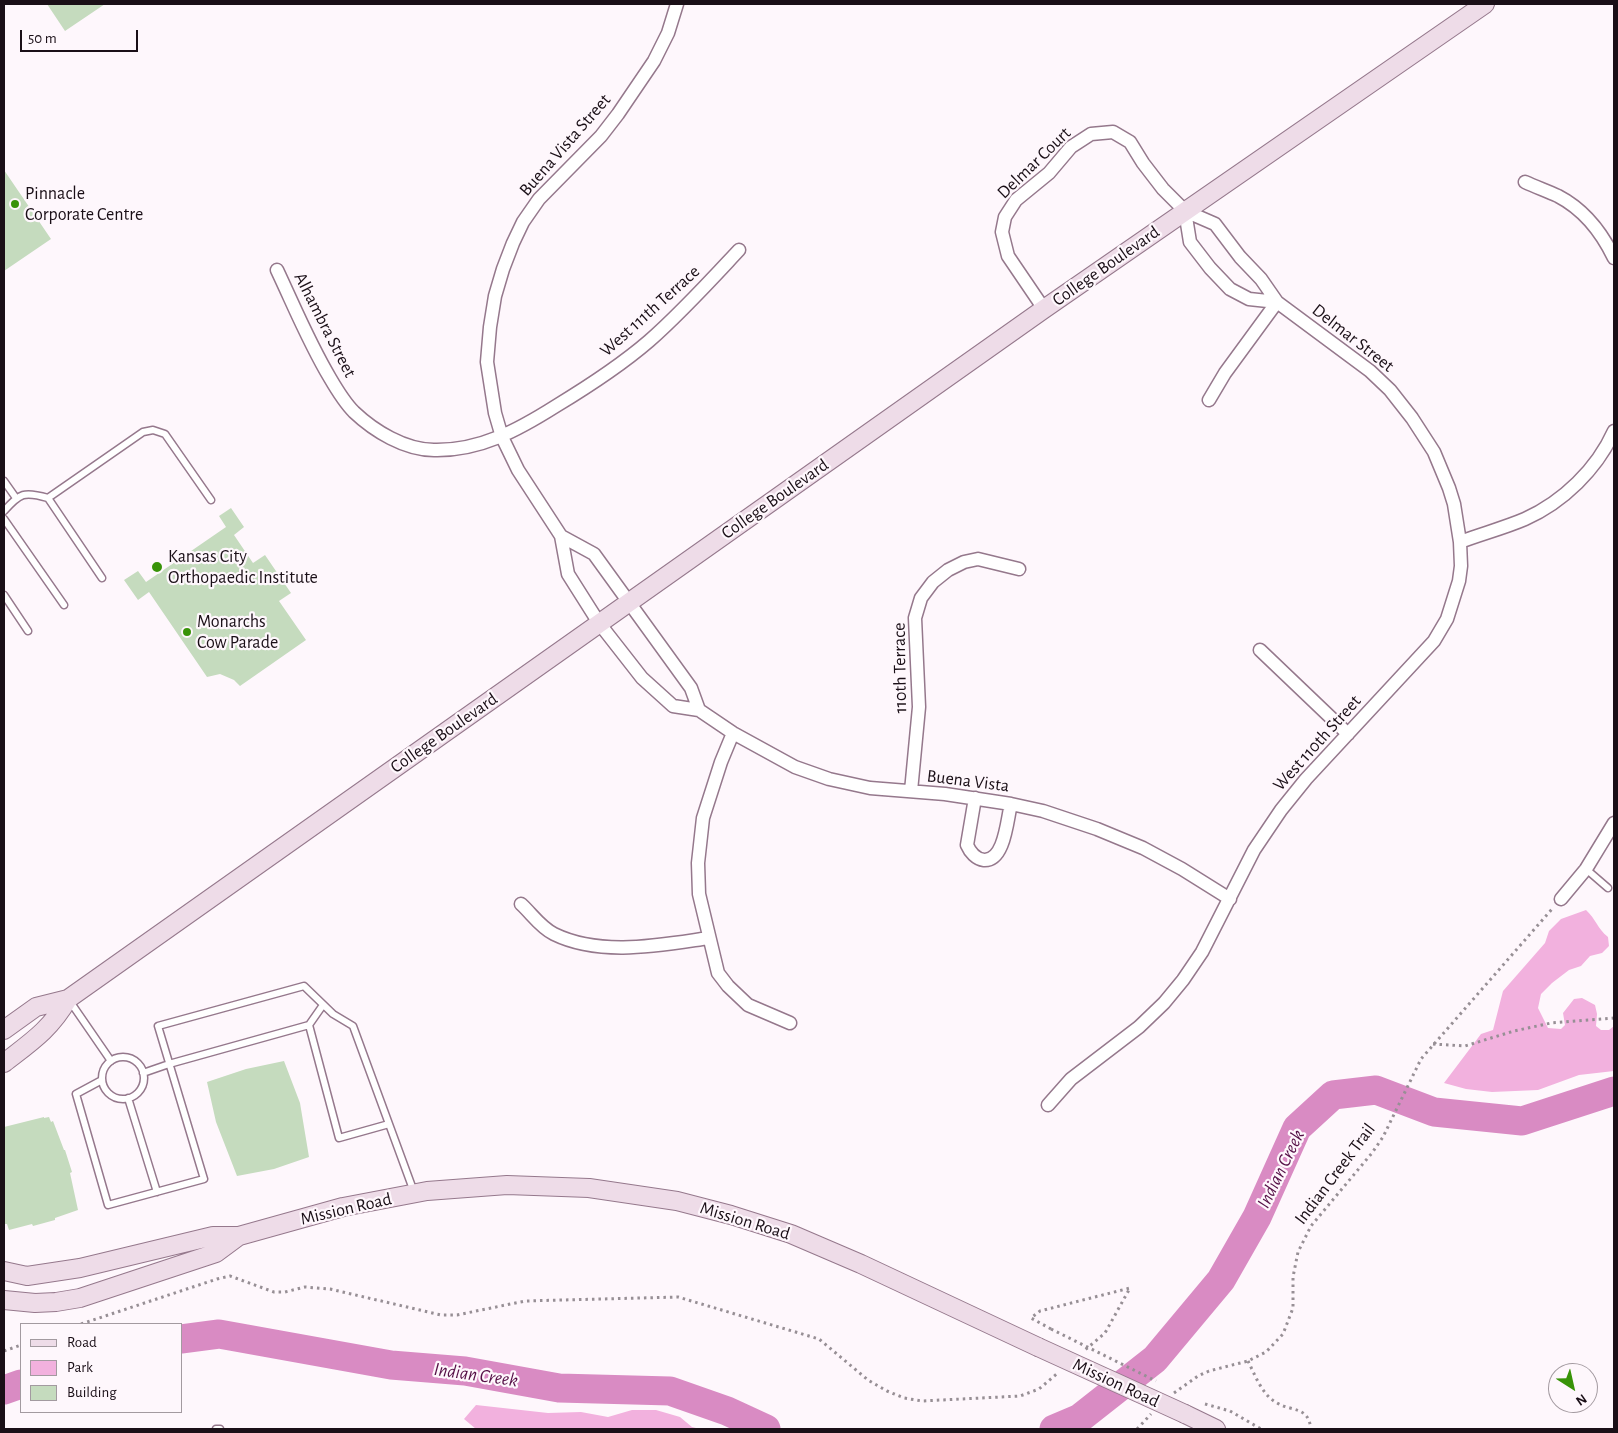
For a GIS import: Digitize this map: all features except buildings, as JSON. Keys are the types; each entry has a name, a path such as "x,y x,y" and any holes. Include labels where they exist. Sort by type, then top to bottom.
{"main road":[{"name":"College Boulevard","path":"4,1030 36,1007 68,999 1044,309 1485,4"},
{"name":"College Boulevard","path":"4,1063 47,1030 60,1014 68,999"},
{"name":"Mission Road","path":"4,1271 27,1276 80,1268 214,1236 239,1236 343,1207 427,1191 507,1186 590,1188 677,1201 731,1215 791,1234 861,1264 1216,1429"},
{"name":"Mission Road","path":"4,1300 35,1303 80,1298 216,1253 239,1236"}],"street":[{"name":"Buena Vista Street","path":"599,623 568,574 561,536 518,470 502,437 495,413 487,362 490,327 495,296 503,268 523,222 539,198 601,136 618,114 654,61 668,33 677,4"},
{"name":"Delmar Court","path":"1044,309 1008,256 1002,232 1005,216 1016,200 1049,173 1071,147 1091,134 1113,132 1130,142 1163,189 1185,211"},
{"path":"1526,182 1558,196 1574,207 1594,226 1614,258"},
{"path":"1185,211 1190,242 1210,268 1230,289 1249,299 1277,302"},
{"name":"Delmar Street","path":"1185,211 1215,224 1240,257 1261,279 1277,302 1370,371 1390,390 1412,418 1434,452 1454,504 1460,542"},
{"name":"West 111th Terrace","path":"502,437 530,423 576,395 624,361 687,304 739,250"},
{"name":"Alhambra Street","path":"277,270 317,356 337,391 352,410 367,422 408,446 433,450 484,444 502,437"},
{"path":"1209,400 1225,373 1277,302"},
{"path":"1460,542 1525,519 1552,504 1575,485 1595,463 1610,442 1614,432"},
{"name":"Buena Vista Street","path":"561,536 594,554 629,602"},
{"name":"West 110th Street","path":"1048,1104 1071,1079 1139,1027 1164,1003 1202,952 1254,850 1281,810 1306,779 1424,654 1434,641 1447,619 1459,581 1461,566 1460,542"},
{"name":"110th Terrace","path":"911,791 919,707 915,618 921,598 933,582 948,570 964,562 978,559 1019,569"},
{"path":"629,602 691,688 699,710"},
{"name":"Buena Vista","path":"599,623 642,678 673,706 699,710 733,733 795,767 829,779 870,788 945,794 1043,811 1098,828 1144,848 1230,899"},
{"path":"1260,650 1348,734"},
{"path":"733,733 721,762 703,818 698,863 699,894 718,973 728,986 748,1005 790,1024"},
{"path":"975,798 967,845 969,850 981,860 988,860 994,857 1000,850 1011,804"},
{"path":"1561,899 1586,869 1614,823"},
{"path":"520,904 537,923 554,934 574,942 592,945 649,946 709,938"}],"lane":[{"path":"4,511 16,498 26,494 48,498 143,432 153,430 165,434 211,500"},
{"path":"4,480 16,498"},
{"path":"48,498 102,578"},
{"path":"4,519 64,605"},
{"path":"4,595 28,631"},
{"path":"1586,869 1608,888"},
{"path":"102,1080 76,1094 108,1205 204,1179 158,1026 304,986 333,1014 352,1026 414,1193"},
{"path":"68,999 111,1061"},
{"path":"143,1073 309,1025 323,1005"},
{"path":"309,1025 339,1138 389,1124"},
{"path":"117,1058 130,1058 140,1067 143,1073 144,1079 139,1091 128,1098 114,1097 104,1087 102,1080 103,1072 111,1061 117,1058"},
{"path":"128,1098 157,1192"}],"path":[{"name":"Indian Creek Trail","path":"1169,1398 1198,1376 1208,1371 1248,1361 1266,1352 1284,1334 1293,1308 1293,1277 1298,1252 1311,1226 1372,1153 1382,1138 1421,1059 1561,899"},
{"path":"1433,1044 1465,1046 1514,1031 1552,1023 1614,1018"},
{"path":"84,1323 230,1276 274,1292 285,1292 305,1287 330,1289 441,1316 457,1315 525,1301 678,1297 819,1339 868,1380 887,1392 904,1398 922,1401 1020,1396 1039,1388 1061,1370"},
{"path":"1083,1352 1105,1333 1130,1288 1040,1310 1031,1318 1051,1329 1164,1385"},
{"path":"4,1351 20,1345"},
{"path":"1248,1361 1263,1389 1276,1403 1304,1413 1310,1421 1311,1429"},
{"path":"1173,1389 1182,1394"},
{"path":"1199,1402 1230,1411 1261,1429"},
{"path":"1137,1429 1155,1411"}],"green space":[{"path":"1586,910 1608,937 1609,946 1602,953 1590,956 1581,966 1569,970 1552,983 1541,994 1538,1008 1548,1028 1561,1029 1565,1025 1563,1013 1574,999 1582,998 1595,1005 1597,1014 1596,1026 1601,1030 1609,1030 1614,1026 1614,1071 1579,1075 1538,1090 1492,1092 1466,1089 1444,1083 1481,1034 1493,1030 1503,991 1545,943 1549,931 1561,919"},
{"path":"476,1405 548,1413 581,1412 608,1417 632,1410 656,1410 680,1417 692,1427 700,1429 476,1429 464,1419"}],"waterway":[{"name":"Indian Creek","path":"1054,1429 1080,1418 1155,1359 1221,1280 1257,1217 1297,1128 1333,1095 1376,1090 1434,1112 1522,1121 1614,1091"},
{"name":"Indian Creek","path":"182,1339 219,1334 391,1365 465,1371 559,1388 670,1391 727,1411 766,1429"},
{"name":"Indian Creek","path":"4,1390 20,1384"}],"place":[{"name":"Pinnacle Corporate Centre","path":"15,204"},
{"name":"Kansas City Orthopaedic Institute","path":"157,567"},
{"name":"Monarchs Cow Parade","path":"187,632"}]}
